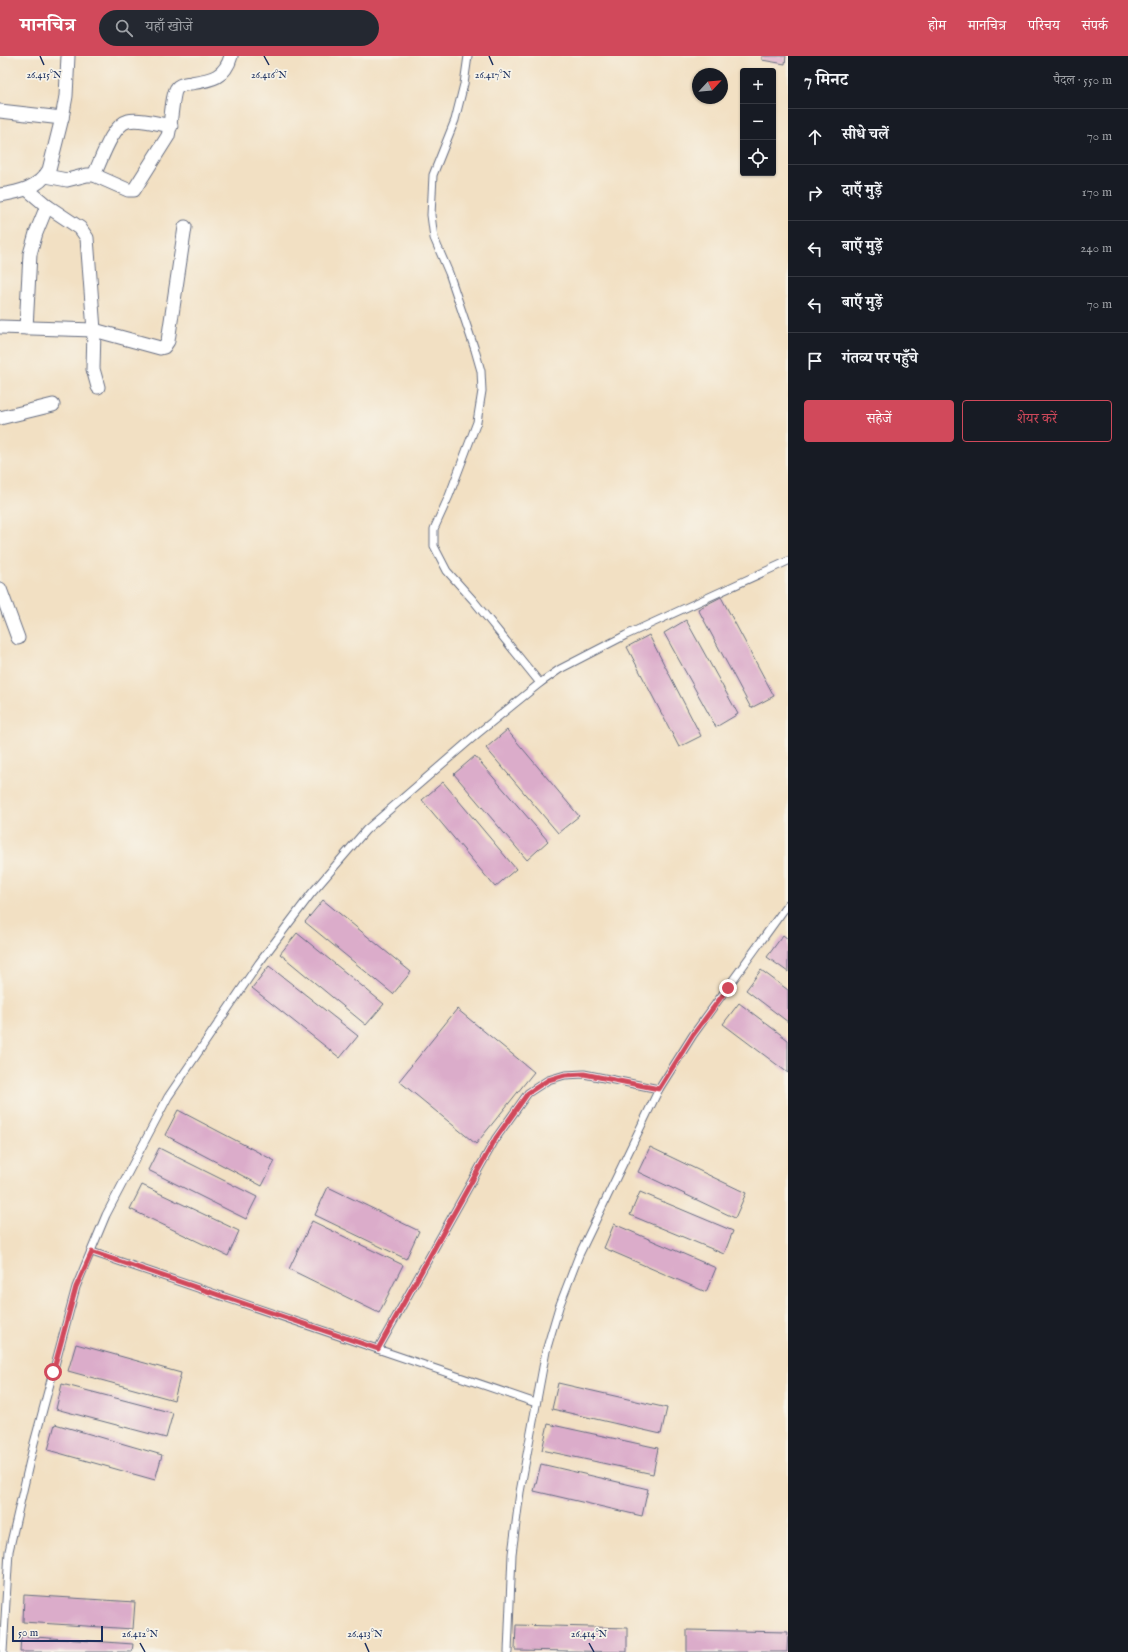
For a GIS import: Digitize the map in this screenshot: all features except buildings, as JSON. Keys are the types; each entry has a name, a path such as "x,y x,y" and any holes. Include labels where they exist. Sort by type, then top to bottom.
{"street":[{"path":"0,195 27,189 46,176 49,170 66,96 68,56"},
{"path":"46,176 66,180 94,175 128,190 134,190 168,136 171,126 175,92 178,87 184,84 216,77 224,71 229,64 231,56"},
{"path":"0,111 62,118"},
{"path":"94,175 114,131 123,123 134,120 171,126"},
{"path":"27,189 47,206 80,228 87,238 94,330 93,369 98,387"},
{"path":"26,328 30,254 36,233 47,206"},
{"path":"0,327 94,330 160,348 164,347 168,341 185,227"},
{"path":"0,418 53,405"},
{"path":"0,588 18,638"}],"lane":[{"path":"468,56 464,84 455,120 433,175 431,216 434,238 449,273 476,350 482,371 482,391 477,422 434,529 434,546 447,572 473,600 540,683"},
{"path":"3,1652 9,1551 34,1443 76,1287 92,1252 106,1215 168,1096 259,963 311,894 366,830 477,734 540,683 560,669 626,635 788,561"},
{"path":"508,1652 512,1554 520,1492 546,1351 559,1307 574,1268 659,1089 693,1035 788,904"},
{"path":"378,1349 496,1138 528,1093 548,1080 565,1075 584,1074 659,1089"},
{"path":"92,1252 536,1403"}],"route":[{"path":"53,1372 76,1287 92,1252 378,1349 496,1138 515,1109 528,1093 548,1080 565,1075 584,1074 659,1089 693,1035 728,988"}]}
